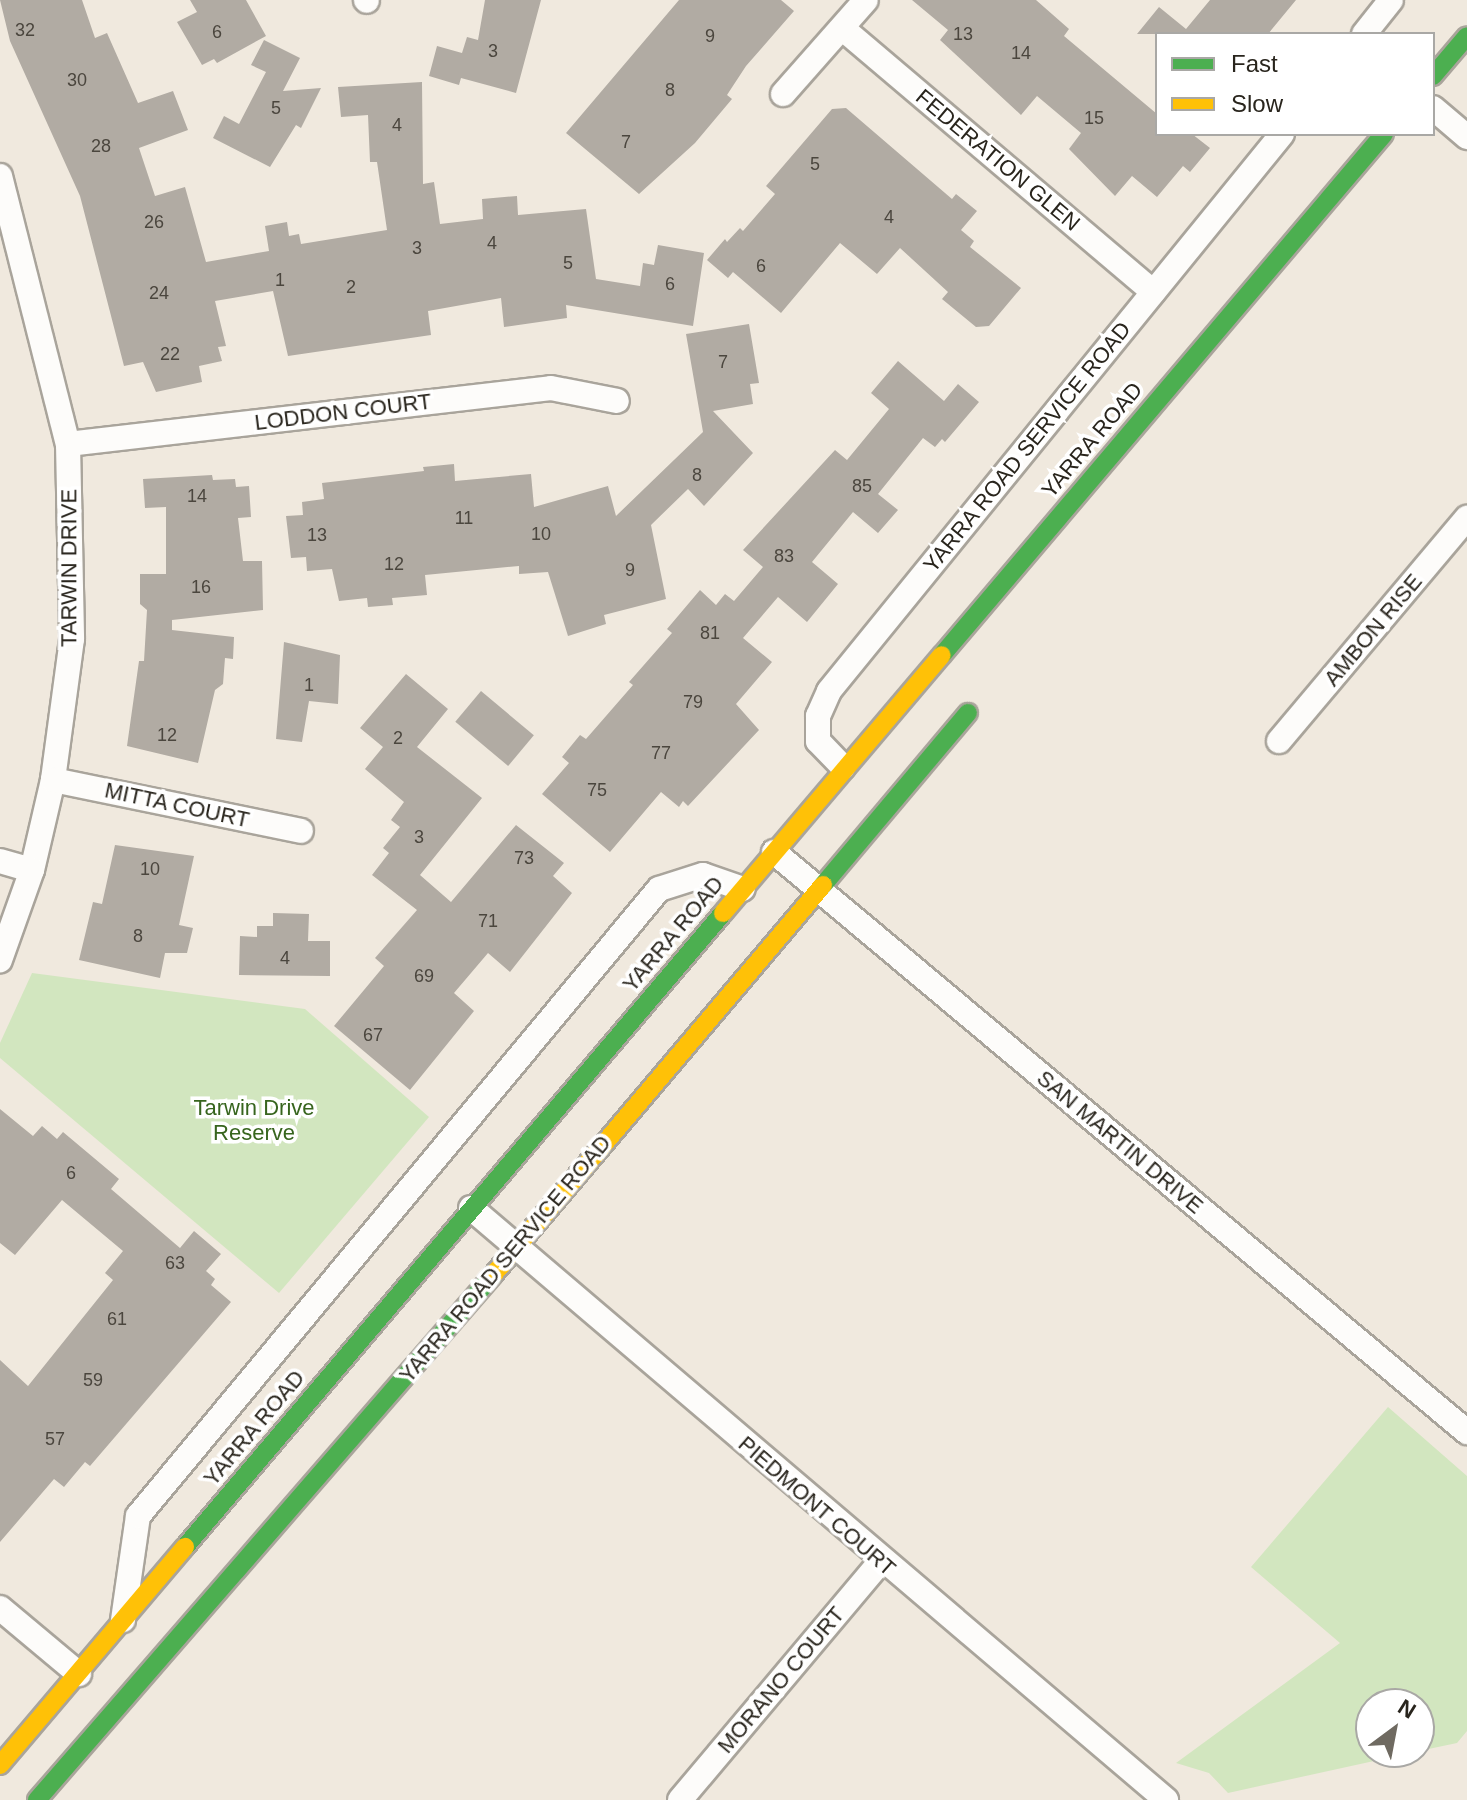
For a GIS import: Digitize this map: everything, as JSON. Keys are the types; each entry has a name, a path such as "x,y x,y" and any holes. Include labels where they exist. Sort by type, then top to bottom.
{"main road":[{"path":"1435,74 1467,36"},
{"name":"YARRA ROAD","path":"0,1765 843,767 1382,136"},
{"name":"YARRA ROAD SERVICE ROAD","path":"37,1800 517,1247 968,713"}],"street":[{"path":"783,94 866,0"},
{"path":"1366,32 1391,0"},
{"name":"FEDERATION GLEN","path":"842,28 1153,292"},
{"path":"1435,110 1467,137"},
{"name":"YARRA ROAD SERVICE ROAD","path":"843,767 818,741 818,716 829,691 1280,136"},
{"name":"TARWIN DRIVE","path":"0,176 68,444 72,639 53,780 32,870 0,960"},
{"name":"LODDON COURT","path":"68,444 551,388 617,401"},
{"name":"AMBON RISE","path":"1279,741 1467,518"},
{"name":"MITTA COURT","path":"53,780 301,831"},
{"name":"SAN MARTIN DRIVE","path":"774,852 1467,1432"},
{"path":"0,861 32,870"},
{"path":"123,1620 138,1516 659,889 703,875 743,889"},
{"name":"PIEDMONT COURT","path":"471,1208 881,1561 1166,1800"},
{"name":"MORANO COURT","path":"680,1800 881,1561"},
{"path":"0,1608 79,1674"}],"green space":[{"name":"Tarwin Drive Reserve","path":"32,973 305,1009 429,1117 279,1293 0,1058 0,1043"},
{"path":"1388,1407 1467,1476 1467,1731 1457,1743 1435,1748 1435,1688 1355,1688 1355,1765 1228,1793 1209,1773 1176,1763 1340,1643 1251,1567"}],"building":[{"path":"0,0 82,0 95,38 107,33 138,103 173,91 188,130 139,148 155,196 185,187 206,262 269,251 265,226 287,222 289,236 299,234 301,244 387,230 377,162 370,162 368,115 341,117 338,87 422,82 423,184 434,182 440,224 483,219 482,199 517,196 518,215 586,209 596,279 640,286 643,263 654,265 658,245 704,253 693,326 566,305 567,318 504,327 501,298 428,311 431,335 288,356 273,291 215,301 226,346 218,347 222,361 199,366 202,382 156,392 143,362 124,366 80,196 10,41"},
{"path":"190,0 246,0 266,36 217,63 214,59 202,65 177,22 197,12"},
{"path":"485,0 541,0 516,93 461,78 459,85 429,76 437,46 462,53 467,37 478,40"},
{"path":"679,0 781,0 794,11 746,66 727,95 732,99 695,143 639,194 566,133"},
{"path":"912,0 1036,0 1069,29 1064,36 1155,112 1155,136 1195,136 1210,148 1190,172 1183,166 1157,197 1132,176 1115,196 1069,149 1081,133 1037,96 1021,115 940,40 948,30"},
{"path":"1210,0 1296,0 1270,32 1137,34 1159,7 1186,29"},
{"path":"264,40 300,58 283,91 321,88 301,128 296,125 270,167 213,138 224,116 239,124 266,72 251,65"},
{"path":"846,108 952,199 956,194 977,211 961,230 974,241 970,247 1021,288 989,326 976,327 942,299 948,292 900,248 877,274 840,243 781,313 733,272 728,278 707,260 725,239 727,242 740,228 743,231 775,194 766,186 832,109"},
{"path":"749,324 759,383 750,384 753,404 713,411 753,453 704,506 688,489 651,525 666,599 604,615 606,624 568,636 548,572 519,574 519,566 425,575 427,595 392,598 393,605 368,607 367,598 339,601 332,569 307,571 306,557 291,558 286,516 303,515 302,502 324,499 322,483 424,471 423,467 454,464 455,481 531,474 534,507 608,486 616,516 703,432 686,334"},
{"path":"898,361 944,401 958,384 979,402 945,442 942,439 935,447 923,438 878,494 898,510 878,533 853,512 812,562 838,584 807,622 778,597 743,638 772,662 736,704 759,730 688,806 683,801 679,807 661,792 610,852 542,794 569,763 562,757 580,735 586,739 633,685 629,682 672,633 667,629 700,590 716,605 725,594 734,601 763,567 743,550 835,450 847,460 889,409 871,393"},
{"path":"212,475 213,480 235,479 236,487 249,486 251,517 238,518 243,561 262,561 263,610 172,620 172,630 234,637 233,659 225,658 223,684 215,690 198,763 127,746 139,661 144,661 147,610 140,604 140,574 166,574 166,507 145,508 143,479"},
{"path":"284,642 340,655 338,704 309,701 302,742 276,739"},
{"path":"406,674 448,709 417,747 482,798 420,875 451,902 516,825 564,863 553,876 572,893 510,972 488,953 454,993 474,1011 410,1090 334,1026 384,966 375,958 417,910 372,875 389,853 383,848 400,827 391,820 404,802 365,769 383,747 360,728"},
{"path":"481,691 534,735 508,766 455,722"},
{"path":"115,845 194,856 179,925 193,928 187,953 165,953 160,978 79,960 93,902 102,904"},
{"path":"273,913 309,914 308,941 330,941 330,976 239,975 240,936 257,937 257,926 273,926"},
{"path":"0,1109 33,1136 42,1126 57,1139 63,1132 119,1179 111,1189 180,1248 194,1231 221,1254 206,1271 215,1279 211,1285 231,1302 90,1466 85,1462 64,1487 54,1479 0,1542 0,1360 28,1386 113,1280 105,1273 123,1251 62,1200 15,1255 0,1243"}],"traffic: fast":[{"path":"1435,74 1467,36"},
{"path":"942,655 1382,136"},
{"path":"823,885 968,713"},
{"path":"185,1547 723,913"},
{"path":"37,1800 493,1275"}],"traffic: slow":[{"path":"723,913 942,655"},
{"path":"493,1275 823,885"},
{"path":"0,1765 185,1547"}]}
